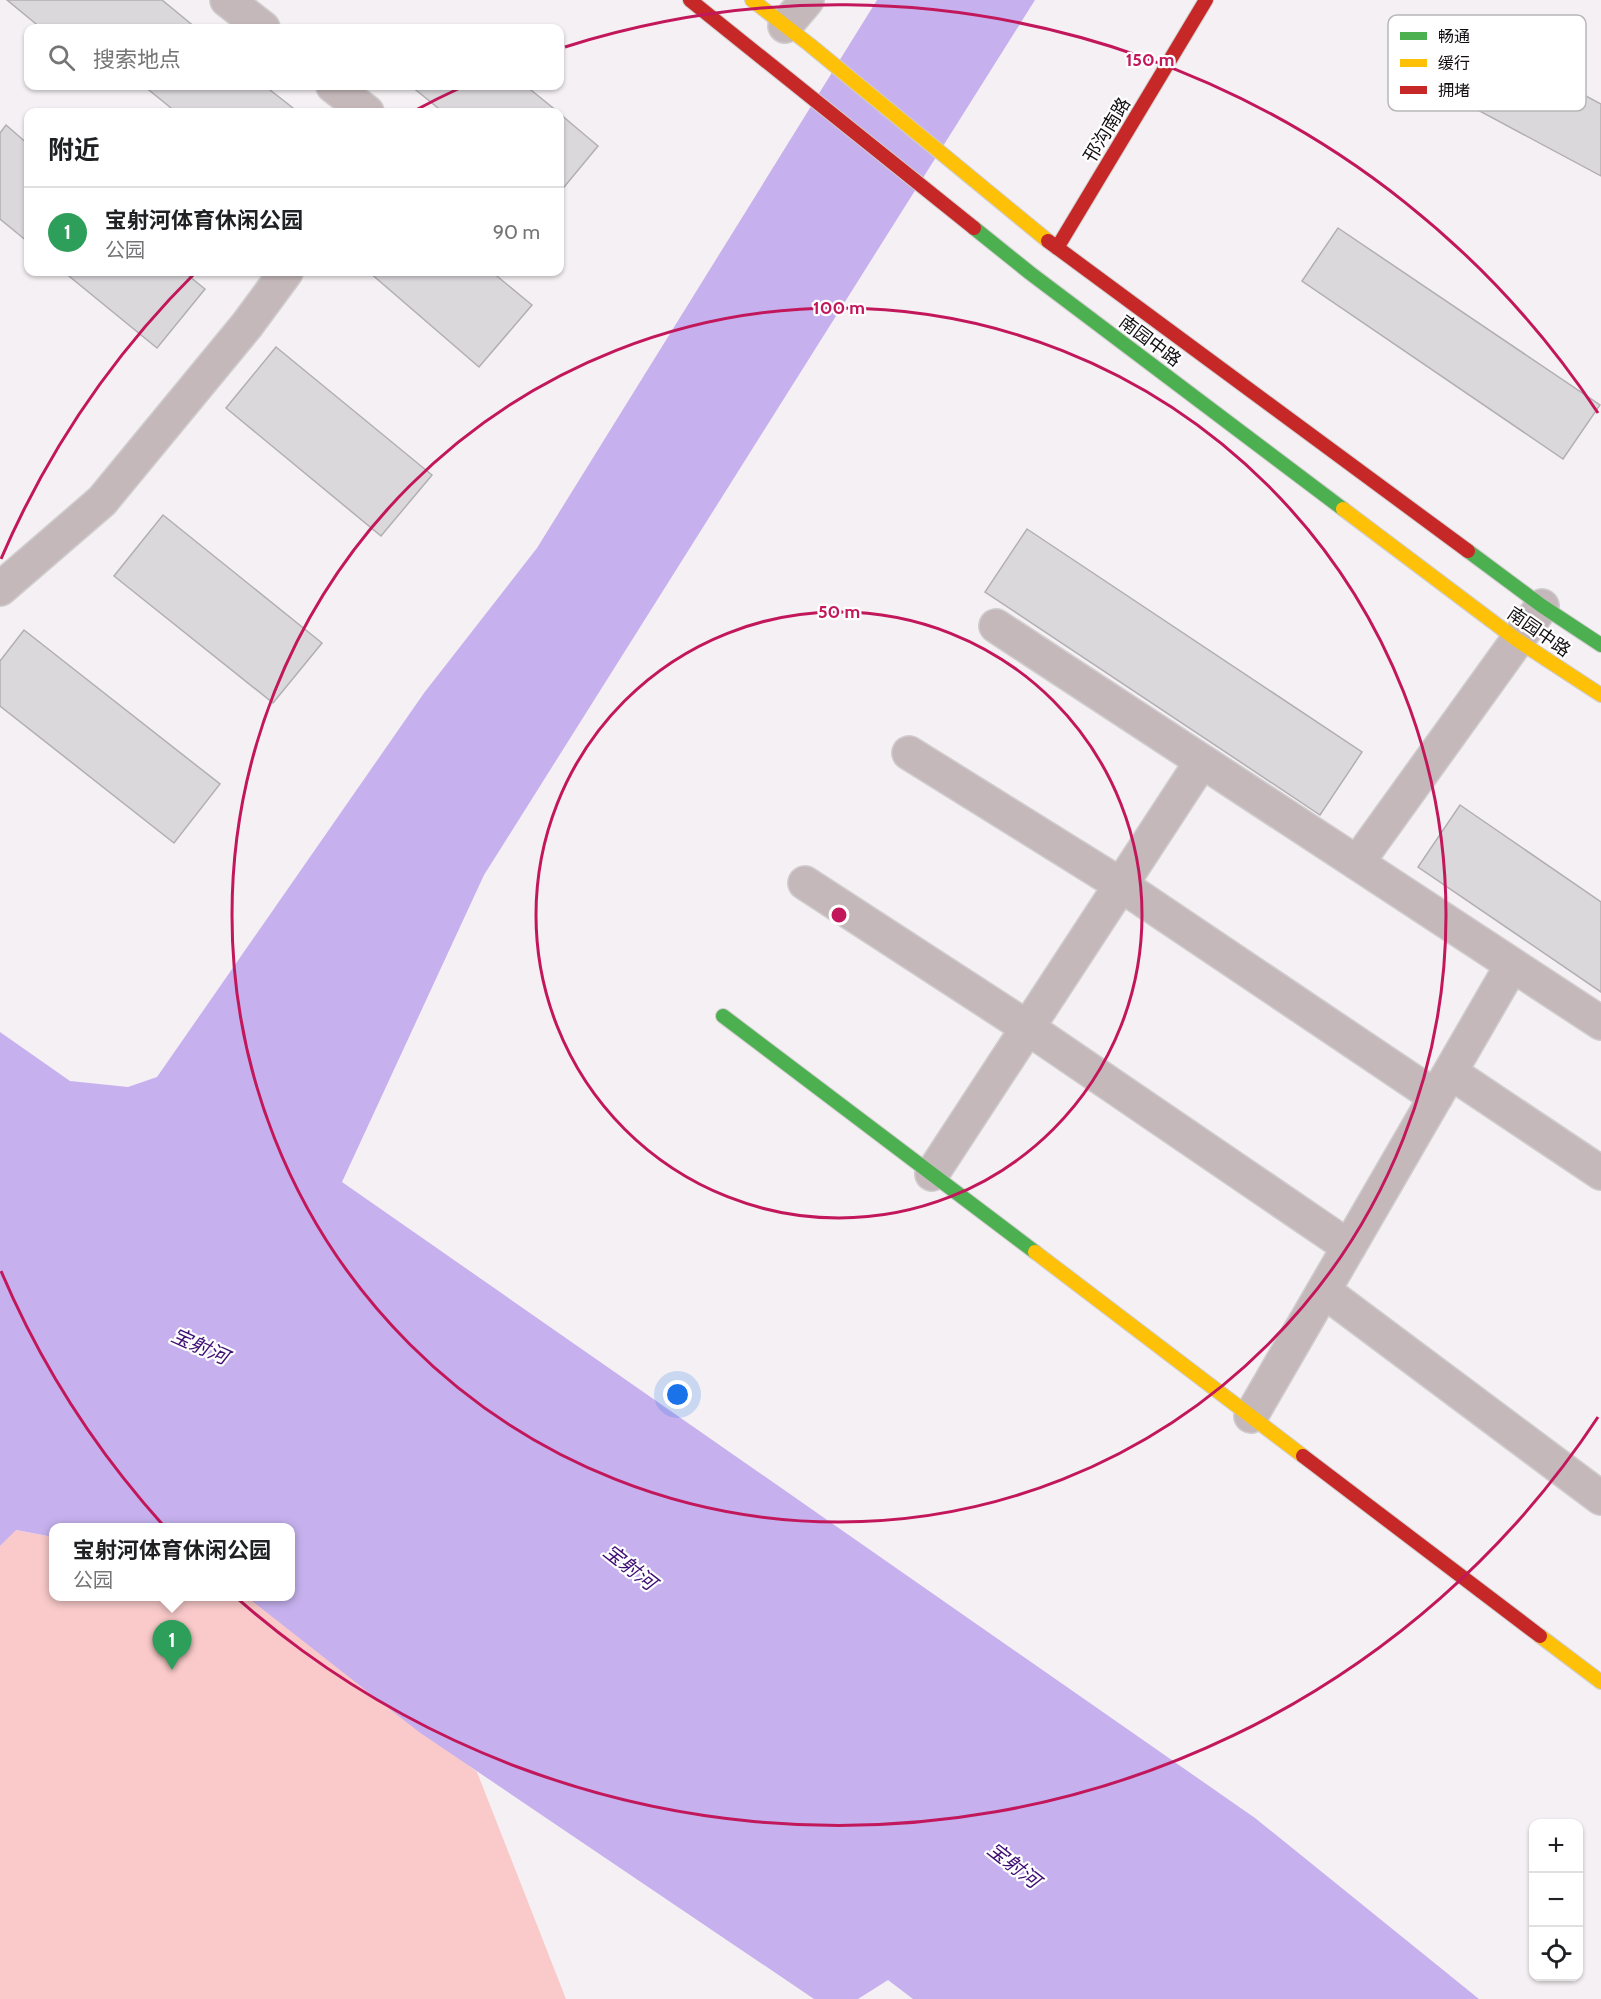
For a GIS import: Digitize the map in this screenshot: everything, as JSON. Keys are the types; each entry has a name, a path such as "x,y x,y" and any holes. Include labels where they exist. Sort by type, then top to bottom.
{"main road":[{"name":"南园中路","path":"690,0 1030,273 1517,640 1601,695"},
{"name":"南园中路","path":"752,0 1057,248 1542,606 1601,645"},
{"name":"邗沟南路","path":"1057,248 1206,0"},
{"path":"723,1016 1601,1682"}],"street":[{"path":"227,0 258,24"},
{"path":"797,36 807,0"},
{"path":"338,90 362,108"},
{"path":"0,590 102,501 247,325 283,276"},
{"path":"1357,863 1542,606"},
{"path":"996,626 1601,1023"},
{"path":"909,753 1443,1085 1601,1173"},
{"path":"932,1174 1202,762"},
{"path":"805,883 1028,1028 1349,1247"},
{"path":"1251,1416 1512,965"},
{"path":"1324,1291 1601,1498"}],"shaded area":[{"path":"15,1530 49,1536 49,1601 253,1601 477,1772 566,1999 0,1999 0,1546"}],"water":[{"name":"宝射河","path":"877,0 1035,0 484,875 342,1182 1255,1818 1479,1999 913,1999 888,1980 858,1999 814,1999 419,1732 252,1601 295,1601 295,1523 49,1523 49,1536 16,1530 0,1546 0,1032 70,1081 128,1087 157,1077 424,693 537,548"}],"building":[{"path":"7,0 162,0 191,24 36,24"},
{"path":"149,90 270,90 293,108 171,108"},
{"path":"416,90 531,90 553,108 438,108"},
{"path":"1586,96 1601,104 1601,176 1480,111 1586,111"},
{"path":"564,117 598,146 564,187"},
{"path":"6,125 24,141 24,239 0,219 0,133"},
{"path":"1338,228 1600,405 1563,459 1302,281"},
{"path":"69,276 189,276 205,289 157,348"},
{"path":"374,276 497,276 532,305 479,367"},
{"path":"276,347 432,475 381,536 226,408"},
{"path":"163,515 322,643 273,703 114,576"},
{"path":"1027,529 1362,752 1320,815 985,592"},
{"path":"24,630 220,784 174,843 0,706 0,661"},
{"path":"1460,805 1601,902 1601,992 1418,867"}],"traffic: fast":[{"path":"974,228 1030,273 1343,509"},
{"path":"1468,551 1542,606 1601,645"},
{"path":"723,1016 1035,1252"}],"traffic: slow":[{"path":"752,0 1048,241"},
{"path":"1343,509 1517,640 1601,695"},
{"path":"1035,1252 1303,1456"},
{"path":"1540,1636 1601,1682"}],"traffic: jam":[{"path":"690,0 974,228"},
{"path":"1057,248 1206,0"},
{"path":"1048,241 1468,551"},
{"path":"1303,1456 1540,1636"}],"place":[{"name":"宝射河体育休闲公园","path":"172,1670"}]}
